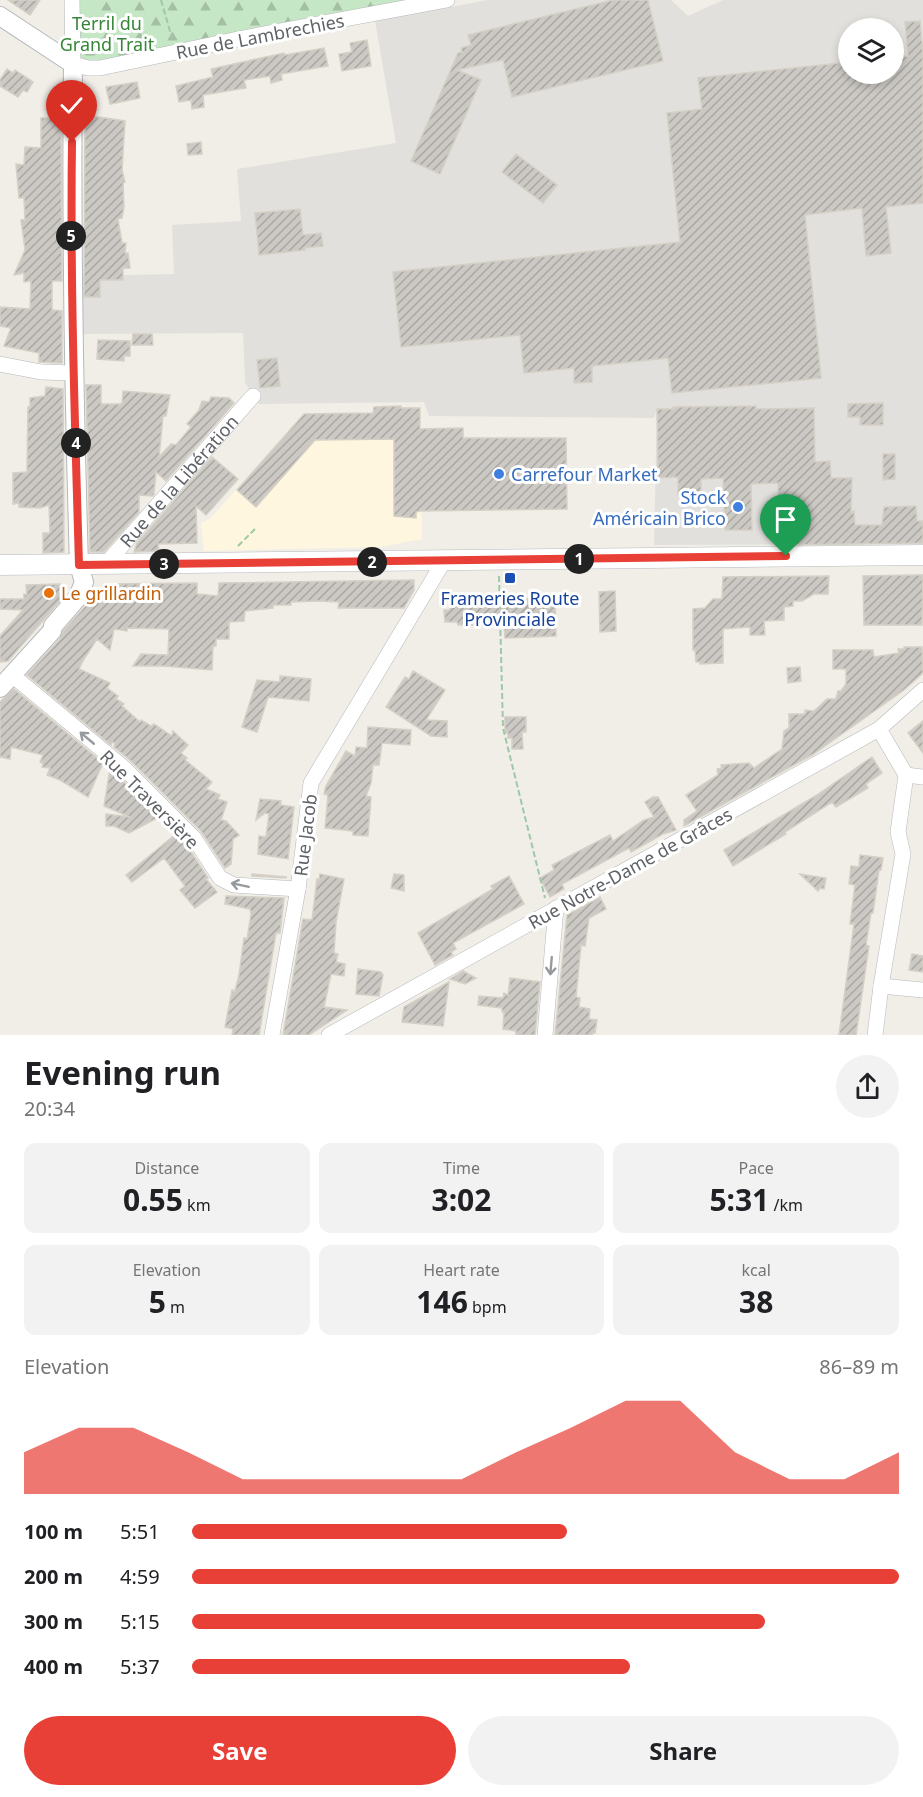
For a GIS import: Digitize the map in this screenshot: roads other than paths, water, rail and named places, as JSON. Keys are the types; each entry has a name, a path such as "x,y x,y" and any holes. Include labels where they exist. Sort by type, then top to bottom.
{"main road":[{"path":"0,565 923,555"}],"street":[{"path":"6,681 52,631 53,626 78,597 84,582 79,565 73,373 72,0"},
{"name":"Rue de Lambrechies","path":"73,64 100,68 447,0"},
{"path":"0,16 73,64"},
{"path":"0,364 41,372 73,373"},
{"name":"Rue de la Libération","path":"105,565 253,396"},
{"name":"Rue Jacob","path":"273,1035 298,889 311,783 444,561"},
{"name":"Rue Traversière","path":"6,681 123,767 194,838 220,878 234,885 298,889"},
{"name":"Rue Notre-Dame de Grâces","path":"329,1035 879,729 923,690"},
{"path":"875,1035 903,854 898,832 906,775 879,729"},
{"path":"906,775 923,777"},
{"path":"545,1035 552,910"},
{"path":"881,986 923,990"}],"place":[{"name":"Carrefour Market","path":"499,474"},
{"name":"Stock Américain Brico","path":"738,507"},
{"name":"Frameries Route Provinciale","path":"510,578"},
{"name":"Le grillardin","path":"49,593"}],"park label":[{"name":"Terril du Grand Trait","path":"107,33"}]}
